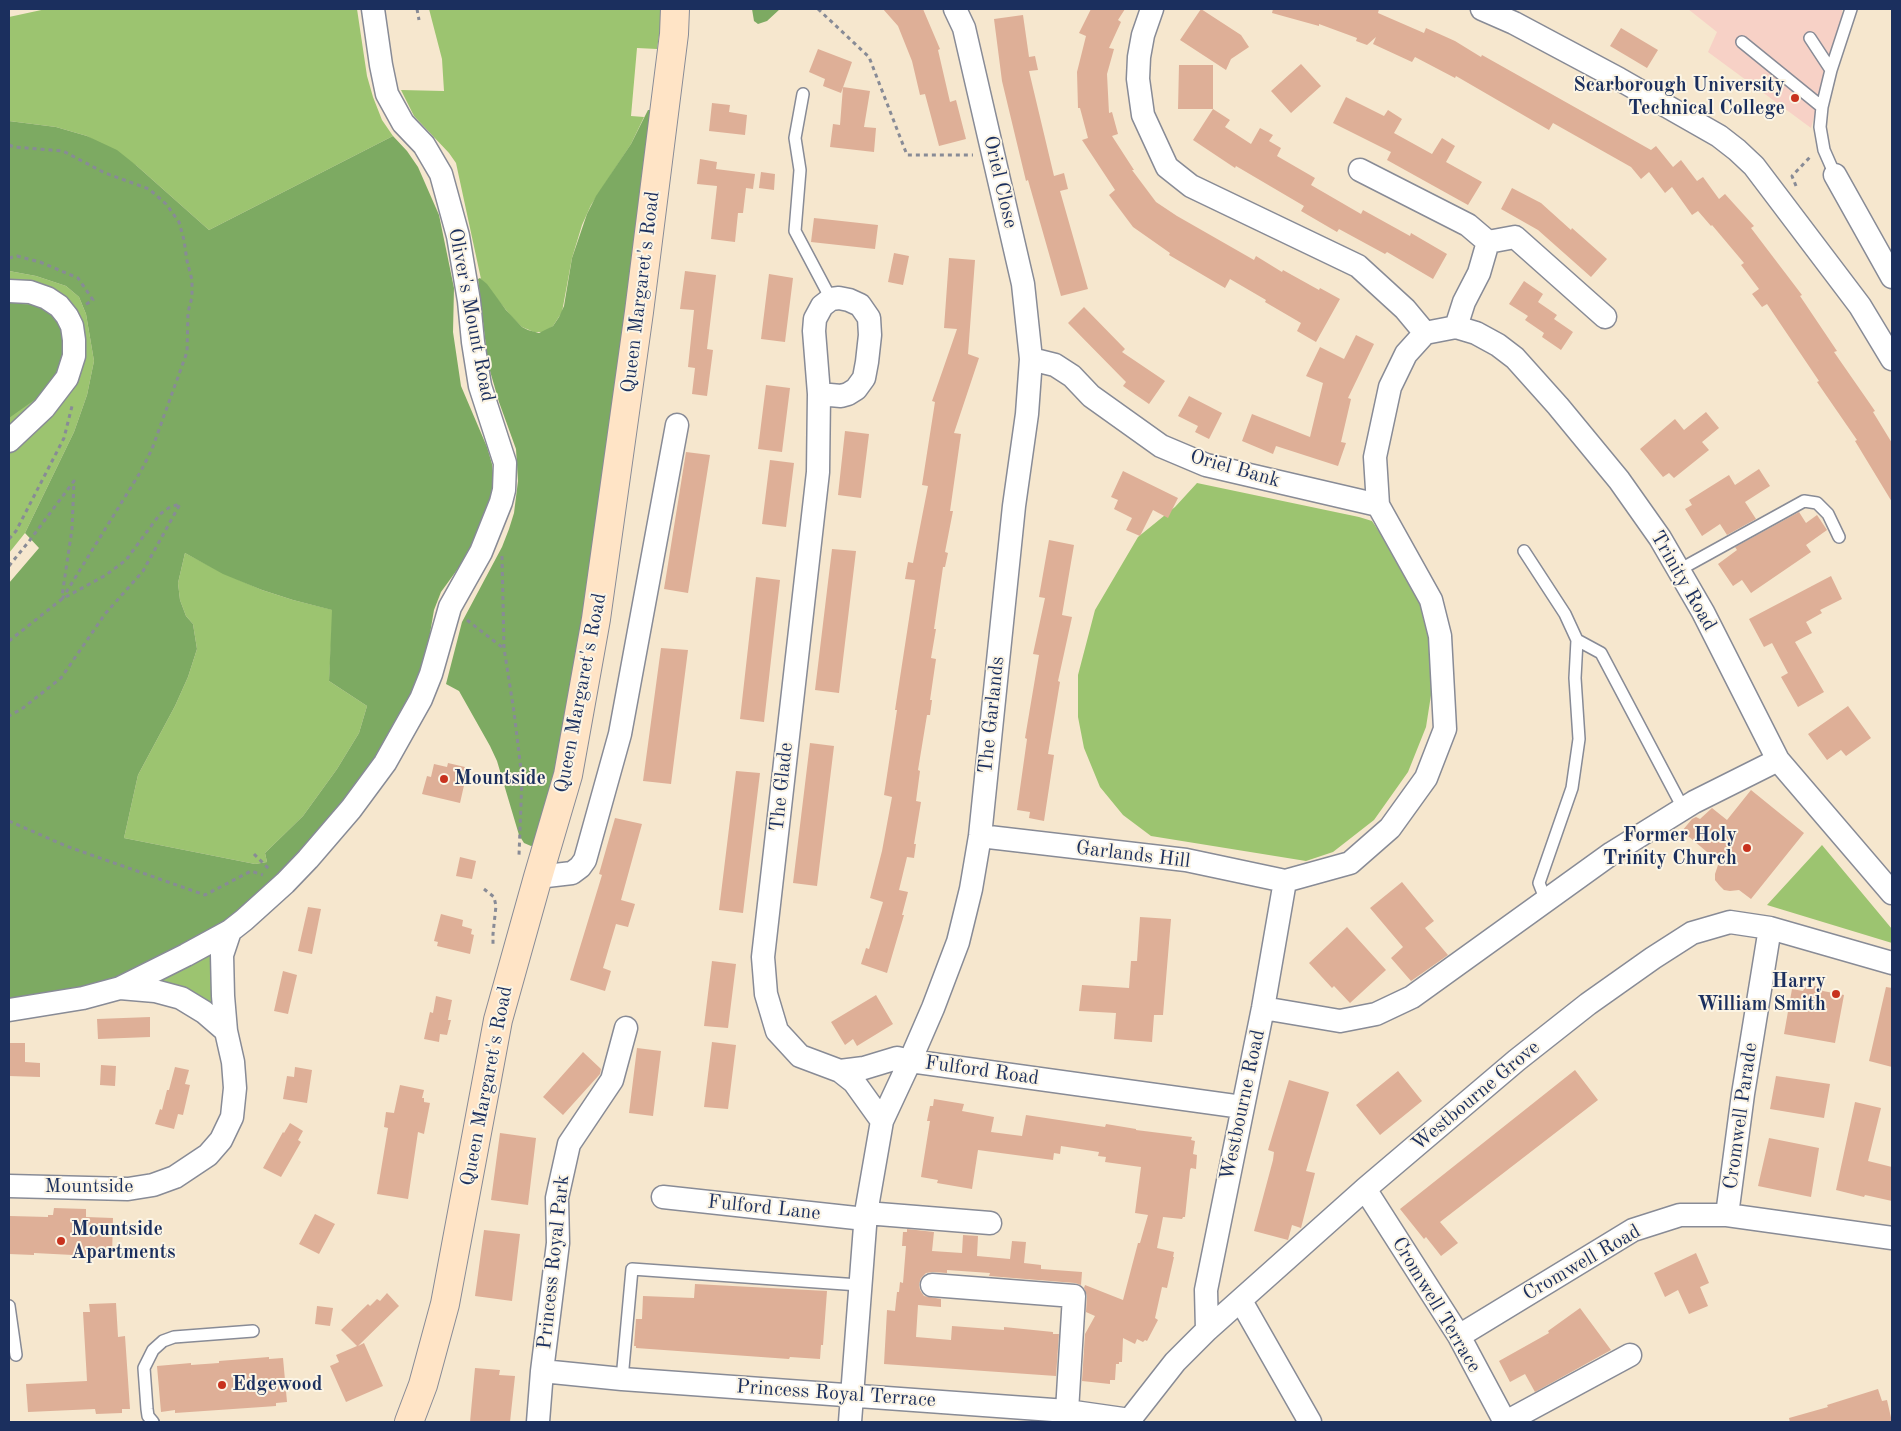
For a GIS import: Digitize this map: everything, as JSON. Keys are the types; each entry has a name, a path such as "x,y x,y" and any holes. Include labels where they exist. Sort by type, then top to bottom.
{"main road":[{"name":"Queen Margaret's Road","path":"409,1422 423,1385 445,1304 490,1059 506,956 538,877 568,775 596,619 639,312 674,34 675,9"}],"street":[{"name":"Oliver's Mount Road","path":"120,988 230,931 285,883 351,809 385,763 421,699 450,607 494,523 504,490 505,463 480,386 472,342 469,301 458,236 441,174 424,145 403,123 387,94 373,9"},
{"name":"Oriel Close","path":"955,9 964,28 1023,284 1031,359"},
{"path":"1152,9 1143,36 1139,57 1138,79 1143,115 1168,167 1191,186 1358,266 1405,309 1425,333 1406,354 1390,387 1375,457 1378,506 1431,600 1440,636 1444,729 1426,778 1390,828 1350,863 1285,881"},
{"path":"1482,9 1514,23 1619,79 1718,136 1737,150 1754,166 1860,306 1892,359"},
{"path":"1360,170 1468,225 1488,242"},
{"path":"1835,175 1892,276"},
{"path":"1488,242 1515,237 1605,317"},
{"path":"1456,327 1464,302 1479,273 1488,242"},
{"path":"9,291 30,292 47,298 59,306 72,326 74,340 74,356 67,378 44,408 9,441"},
{"path":"819,394 841,396 856,389 864,378 868,362 869,318 860,305 839,298 831,299"},
{"name":"The Glade","path":"831,299 822,306 815,319 819,394 818,472 763,957 766,994 777,1031 800,1056 840,1071 864,1068 897,1058 910,1061"},
{"name":"Trinity Road","path":"1425,333 1456,327 1476,333 1498,345 1515,358 1558,406 1619,480 1660,538 1702,612 1778,760 1892,893"},
{"name":"Oriel Bank","path":"1031,359 1055,365 1072,376 1091,396 1161,446 1206,465 1378,506"},
{"name":"The Garlands","path":"910,1061 933,1008 958,942 971,889 980,836 1014,506 1027,414 1031,359"},
{"path":"538,877 572,873 585,860 620,734 677,426"},
{"path":"1263,1008 1340,1021 1376,1014 1412,997 1612,853 1683,808 1778,760"},
{"name":"Garlands Hill","path":"980,836 1186,860 1285,881"},
{"name":"Westbourne Road","path":"1207,1330 1206,1290 1263,1008 1285,881"},
{"name":"Westbourne Grove","path":"1129,1421 1175,1362 1207,1330 1365,1189 1517,1060 1588,1004 1692,933 1730,922 1770,928 1892,963"},
{"name":"Cromwell Parade","path":"1727,1215 1743,1094 1770,928"},
{"path":"226,1030 222,955 230,931"},
{"path":"9,1010 83,998 120,988 155,991 180,998 204,1012 226,1030"},
{"name":"Princess Royal Park","path":"538,1422 542,1371 558,1243 557,1198 569,1144 612,1080 626,1028"},
{"name":"Mountside","path":"9,1186 128,1189 153,1186 175,1177 208,1155 221,1140 232,1117 234,1105 233,1062 226,1030"},
{"name":"Fulford Road","path":"850,1422 859,1285 866,1216 882,1121 910,1061 1242,1107"},
{"path":"840,1071 854,1082 882,1121"},
{"name":"Cromwell Terrace","path":"1365,1189 1459,1336 1506,1422"},
{"name":"Fulford Lane","path":"663,1197 866,1216 990,1223"},
{"name":"Cromwell Road","path":"1459,1336 1633,1230 1680,1214 1727,1215 1892,1238"},
{"path":"932,1284 1074,1296 1067,1411"},
{"path":"1241,1301 1310,1422"},
{"path":"1506,1422 1630,1355"},
{"name":"Princess Royal Terrace","path":"542,1371 622,1379 1067,1411 1129,1421"}],"lane":[{"path":"1835,175 1824,150 1820,127 1822,107 1831,70 1851,9"},
{"path":"1810,38 1831,70"},
{"path":"1742,42 1822,107"},
{"path":"803,94 796,138 800,170 796,231 831,299"},
{"path":"1679,570 1804,501 1817,504 1828,514 1839,537"},
{"path":"1524,551 1565,614 1577,640 1575,678 1579,739 1572,788 1539,883 1546,901"},
{"path":"1577,640 1601,653 1683,808"},
{"path":"622,1379 632,1269 859,1285"},
{"path":"9,1306 16,1355"},
{"path":"153,1422 148,1416 147,1410 144,1368 154,1350 163,1340 174,1337 253,1331"}],"path":[{"path":"417,9 419,20"},
{"path":"818,9 869,58 907,155 994,155"},
{"path":"1781,201 1796,192 1796,184 1792,176 1823,142"},
{"path":"9,145 63,152 106,173 149,190 166,204 179,222 192,280 192,297 188,312 187,352 152,449 141,471 62,599"},
{"path":"9,258 17,256 40,262 78,278 93,300 67,316"},
{"path":"9,539 16,531 64,438 76,393 67,378"},
{"path":"9,566 74,480 72,529 62,599"},
{"path":"9,641 62,599 106,575 126,560 160,514 170,507 180,504 143,571 105,614 61,678 23,708 9,716"},
{"path":"502,552 504,648 522,778 519,858"},
{"path":"450,607 504,648"},
{"path":"9,821 66,846 205,896 251,870 285,883"},
{"path":"484,889 494,898 496,906 493,944"}],"shaded area":[{"name":"Scarborough University Technical College","path":"1688,9 1842,9 1842,15 1811,128 1708,52 1717,32"}],"green space":[{"path":"46,9 357,9 367,76 382,120 393,136 209,230 137,166 87,136 56,127 9,121 9,17"},
{"path":"429,9 663,9 657,49 637,48 631,116 644,117 631,144 591,205 582,225 572,258 562,312 553,326 544,332 534,332 522,327 481,279 456,163 414,116 401,90 444,91 442,59"},
{"path":"752,9 780,9 767,21 758,24 754,21"},
{"path":"648,110 651,110 653,119 566,731 535,845 531,846 524,843 519,835 497,761 490,746 459,691 446,684 462,622 502,547 509,529 514,513 518,481 516,449 488,364 478,279 480,278 487,284 506,310 522,327 539,333 553,326 564,306 572,258 587,214 596,196 631,144"},
{"path":"9,121 56,127 87,136 117,150 209,230 393,136 418,167 439,215 454,288 453,332 461,386 487,447 492,464 494,492 475,545 441,592 434,610 426,657 407,706 360,784 308,847 233,917 192,945 105,984 9,1003 9,583 39,548 25,533 74,432 87,395 94,361 86,314 79,297 66,286 36,276 9,271","holes":["185,553 223,574 262,590 332,610 329,681 367,706 359,733 337,769 303,816 265,853 267,862 255,864 124,838 138,775 175,706 188,677 197,649 193,624 186,616 180,600 178,583"]},
{"path":"9,271 36,276 66,286 79,297 86,314 94,361 87,395 74,432 25,533 9,553"},
{"path":"9,303 45,308 57,320 68,341 59,369 40,396 9,418"},
{"path":"1197,483 1372,521 1403,567 1423,603 1431,640 1434,676 1426,727 1408,772 1374,820 1333,852 1306,861 1151,836 1123,815 1100,787 1084,748 1078,717 1078,675 1095,610 1138,537 1175,507"},
{"path":"185,553 223,573 262,590 333,610 329,681 367,706 359,733 337,769 303,816 265,853 267,862 255,864 124,838 138,775 175,706 188,677 197,649 193,624 186,616 180,600 178,583"},
{"path":"1822,845 1892,929 1892,943 1767,905"},
{"path":"211,951 214,1007 151,981"}],"building":[{"path":"883,9 923,9 940,49 938,50 950,102 956,100 966,139 939,146 925,94 920,95 912,61 898,26"},
{"path":"1091,9 1125,9 1118,20 1121,22 1109,48 1114,49 1107,74 1109,113 1112,112 1118,134 1112,136 1134,170 1132,170 1156,202 1177,216 1254,260 1256,256 1282,272 1283,270 1319,290 1320,288 1340,299 1316,342 1297,331 1301,323 1265,302 1266,300 1230,279 1225,288 1169,255 1170,253 1133,227 1109,195 1115,190 1082,140 1088,138 1080,108 1078,108 1077,72 1086,36 1079,33"},
{"path":"1201,9 1241,35 1249,47 1231,59 1226,70 1180,40"},
{"path":"1273,9 1379,9 1378,13 1424,33 1426,28 1455,41 1481,57 1482,55 1651,150 1656,146 1673,167 1681,160 1697,181 1703,177 1719,199 1725,194 1754,226 1751,228 1802,295 1800,296 1837,351 1834,352 1875,411 1873,412 1892,443 1892,502 1855,441 1857,440 1817,382 1819,381 1767,304 1762,307 1752,294 1759,289 1741,265 1744,263 1698,211 1692,215 1672,187 1665,193 1649,172 1641,179 1631,167 1553,123 1549,130 1456,76 1455,78 1415,57 1412,62 1373,44 1376,37 1367,45 1356,41 1357,38 1319,24 1319,26 1272,13"},
{"path":"1023,15 1029,57 1035,56 1038,70 1029,71 1054,176 1064,173 1068,189 1060,191 1088,289 1061,296 1028,180 1026,181 1002,81 994,19"},
{"path":"1621,28 1658,50 1647,68 1610,46"},
{"path":"818,49 852,62 841,93 823,86 825,79 809,72"},
{"path":"1301,64 1321,86 1291,113 1271,91"},
{"path":"1179,65 1213,65 1213,109 1178,109"},
{"path":"843,87 870,91 864,127 876,128 874,152 830,147 833,124 840,125"},
{"path":"1346,97 1384,116 1388,110 1402,119 1394,133 1432,154 1442,138 1455,146 1446,162 1482,182 1468,205 1387,160 1391,152 1333,123"},
{"path":"712,103 730,105 729,112 747,115 745,135 709,131"},
{"path":"1213,109 1230,120 1225,127 1251,144 1260,128 1273,135 1269,141 1281,148 1277,156 1315,178 1311,185 1361,214 1363,210 1410,236 1411,233 1447,254 1433,279 1387,252 1385,254 1339,229 1337,232 1301,211 1304,206 1236,166 1235,168 1193,140"},
{"path":"700,159 717,162 716,169 755,174 753,189 746,188 743,213 738,213 735,242 711,239 717,186 697,184"},
{"path":"761,172 775,174 774,190 759,188"},
{"path":"1512,188 1541,203 1607,259 1591,277 1538,230 1501,209"},
{"path":"814,218 878,225 875,249 811,242"},
{"path":"894,253 909,256 903,285 888,282"},
{"path":"949,258 975,260 968,354 979,358 954,433 961,434 950,511 953,511 945,552 948,553 945,567 943,567 934,629 936,629 931,658 936,659 930,700 932,700 930,715 927,715 918,770 920,771 916,801 921,802 914,844 916,844 914,858 907,857 899,890 908,892 902,915 904,915 887,973 861,964 866,948 869,949 883,902 870,898 882,851 892,797 884,795 915,580 905,579 908,562 913,563 928,486 922,485 935,402 932,401 957,329 944,328"},
{"path":"685,271 716,275 707,349 713,350 707,396 692,394 695,368 688,367 694,310 680,309"},
{"path":"769,274 793,278 785,342 761,339"},
{"path":"1524,281 1543,294 1538,302 1557,315 1554,319 1573,332 1561,350 1542,337 1544,333 1525,320 1528,316 1509,304"},
{"path":"1084,307 1125,349 1122,352 1165,381 1149,404 1123,386 1126,382 1068,323"},
{"path":"1356,335 1374,344 1348,398 1351,399 1341,442 1346,443 1338,466 1276,446 1273,454 1242,441 1252,414 1310,437 1323,383 1306,376 1320,347 1344,359"},
{"path":"766,385 790,388 782,452 758,449"},
{"path":"1189,396 1222,413 1209,439 1195,432 1198,426 1178,416"},
{"path":"1706,412 1719,428 1702,442 1709,450 1674,478 1669,473 1663,477 1640,449 1675,419 1684,430"},
{"path":"845,431 869,434 861,498 838,495"},
{"path":"686,452 710,455 688,593 664,589"},
{"path":"770,460 794,463 786,527 762,524"},
{"path":"1759,469 1770,486 1745,502 1756,519 1727,535 1720,524 1702,536 1685,509 1692,505 1689,500 1729,475 1735,485"},
{"path":"1123,471 1178,498 1168,518 1153,510 1140,536 1126,530 1132,518 1114,509 1118,500 1111,497"},
{"path":"1799,512 1806,523 1817,515 1827,530 1806,545 1811,552 1751,593 1742,580 1733,586 1718,564 1737,550 1735,547"},
{"path":"1049,540 1074,545 1062,615 1072,617 1058,681 1060,682 1048,754 1054,755 1044,821 1029,818 1030,812 1017,810 1027,739 1025,738 1039,655 1033,654 1045,598 1039,597"},
{"path":"832,549 856,551 839,693 815,690"},
{"path":"1831,576 1842,599 1820,610 1822,613 1806,622 1812,633 1795,642 1824,692 1798,707 1781,677 1788,673 1772,643 1764,647 1749,619"},
{"path":"756,577 780,580 764,722 740,719"},
{"path":"661,648 688,650 671,784 643,781"},
{"path":"1848,706 1871,738 1846,756 1841,750 1827,760 1808,734"},
{"path":"810,743 834,746 817,886 793,883"},
{"name":"Mountside","path":"448,763 465,767 462,781 465,781 460,803 422,794 427,776 431,777 434,764 447,767"},
{"path":"736,771 760,773 743,913 719,910"},
{"name":"Former Holy Trinity Church","path":"1751,790 1804,833 1751,899 1739,890 1724,890 1715,880 1719,862 1682,831 1692,819 1696,817 1700,819 1712,808 1727,820"},
{"path":"615,818 642,824 621,900 635,904 628,927 616,924 603,968 611,971 605,991 570,980 602,875 599,874"},
{"path":"460,857 476,861 472,879 456,876"},
{"path":"1402,882 1434,921 1425,928 1448,955 1411,981 1391,958 1403,947 1370,908"},
{"path":"308,907 321,909 312,954 298,951"},
{"path":"441,914 463,920 462,926 472,929 471,934 474,935 470,954 437,946 438,942 434,941"},
{"path":"1140,917 1171,919 1163,1015 1154,1015 1152,1042 1114,1039 1116,1013 1079,1011 1082,985 1129,988 1131,961 1137,961"},
{"path":"1347,927 1386,970 1350,1003 1334,986 1332,988 1309,963"},
{"path":"712,961 736,964 728,1028 704,1026"},
{"path":"283,971 297,975 288,1014 274,1011"},
{"path":"1806,985 1820,987 1823,991 1844,995 1835,1043 1784,1034 1792,989 1803,991"},
{"path":"1886,987 1892,988 1892,1067 1869,1061"},
{"path":"876,995 893,1024 857,1046 853,1039 845,1045 831,1022"},
{"path":"436,996 452,1000 448,1020 451,1020 447,1035 440,1034 439,1042 424,1039 430,1012 433,1013"},
{"path":"150,1017 150,1037 98,1039 97,1019"},
{"path":"712,1042 736,1045 728,1109 704,1107"},
{"path":"9,1043 25,1043 25,1062 40,1063 40,1077 9,1076"},
{"path":"637,1048 661,1051 653,1116 629,1113"},
{"path":"583,1052 601,1069 600,1074 563,1115 543,1097"},
{"path":"101,1065 116,1066 115,1086 100,1085"},
{"path":"175,1067 189,1070 185,1084 190,1085 183,1115 178,1114 174,1129 155,1124 160,1109 162,1110"},
{"path":"295,1067 312,1070 307,1103 283,1099 287,1076 294,1077"},
{"path":"1575,1070 1598,1100 1440,1222 1458,1243 1441,1256 1426,1237 1424,1239 1400,1209"},
{"path":"1398,1071 1422,1101 1380,1135 1356,1105"},
{"path":"1776,1076 1830,1084 1824,1118 1770,1109"},
{"path":"1289,1080 1329,1092 1306,1171 1315,1173 1301,1228 1292,1225 1288,1240 1254,1231 1273,1160 1274,1152 1268,1150"},
{"path":"400,1085 424,1090 422,1098 424,1098 424,1102 430,1103 424,1134 418,1132 408,1199 377,1194 388,1128 384,1127 386,1112 394,1113"},
{"path":"934,1099 964,1104 962,1111 994,1117 991,1132 1022,1136 1026,1115 1105,1127 1106,1124 1192,1137 1191,1140 1195,1141 1193,1154 1197,1155 1196,1169 1191,1168 1190,1170 1185,1217 1182,1219 1163,1217 1157,1248 1174,1252 1174,1257 1167,1288 1162,1287 1155,1318 1158,1320 1147,1341 1143,1342 1137,1339 1135,1344 1123,1338 1122,1362 1116,1364 1115,1380 1110,1380 1110,1384 1082,1381 1085,1334 1095,1316 1086,1312 1087,1296 1084,1288 1085,1285 1123,1300 1138,1243 1140,1243 1148,1215 1135,1213 1141,1167 1105,1162 1106,1157 1098,1156 1099,1152 1061,1146 1060,1154 1054,1153 1053,1160 978,1150 972,1189 937,1183 938,1180 921,1177 930,1121 927,1121 930,1106 933,1106"},
{"path":"1855,1102 1881,1108 1868,1161 1892,1167 1892,1201 1836,1190"},
{"path":"290,1123 303,1131 298,1140 301,1142 281,1177 263,1168"},
{"path":"500,1133 536,1138 528,1205 491,1200"},
{"path":"1769,1138 1819,1148 1811,1197 1758,1186"},
{"name":"Mountside Apartments","path":"54,1208 86,1209 86,1217 113,1218 112,1257 34,1253 34,1255 9,1254 10,1216 48,1217 48,1215 53,1215"},
{"path":"315,1214 335,1224 319,1254 299,1244"},
{"path":"907,1229 934,1232 932,1251 962,1253 963,1235 978,1236 977,1256 1010,1259 1012,1241 1026,1242 1024,1263 1041,1265 1041,1269 1082,1272 1081,1285 989,1276 990,1273 947,1270 947,1273 926,1273 921,1278 919,1284 924,1296 941,1299 941,1307 918,1305 916,1337 951,1340 952,1326 1004,1330 1004,1327 1053,1332 1053,1334 1059,1334 1056,1376 884,1364 887,1310 895,1311 897,1292 899,1292 900,1282 903,1283 906,1246 902,1246 903,1232 907,1232"},
{"path":"484,1230 520,1234 512,1301 475,1296"},
{"path":"1696,1253 1709,1283 1700,1287 1708,1306 1689,1314 1678,1290 1665,1297 1654,1273"},
{"path":"695,1284 827,1291 823,1345 821,1345 820,1359 790,1357 789,1359 636,1348 634,1346 636,1319 642,1319 643,1296 694,1298"},
{"path":"387,1293 399,1306 358,1346 364,1343 383,1386 346,1402 330,1366 339,1362 336,1355 357,1346 341,1330 368,1304 370,1306 377,1299 380,1301"},
{"path":"116,1303 118,1337 125,1336 130,1409 122,1409 122,1413 96,1414 95,1409 28,1412 26,1384 87,1381 83,1312 90,1312 89,1304"},
{"path":"317,1306 333,1308 330,1326 315,1324"},
{"path":"1580,1308 1611,1350 1535,1392 1525,1374 1510,1382 1499,1361 1549,1333 1548,1331"},
{"name":"Edgewood","path":"269,1357 269,1359 283,1358 287,1402 276,1403 276,1406 175,1413 175,1410 161,1412 157,1366 219,1363 219,1361"},
{"path":"475,1368 500,1370 499,1375 515,1376 510,1422 470,1422"},
{"path":"1878,1389 1882,1401 1887,1400 1892,1422 1790,1422 1789,1418 1828,1407 1827,1405"}],"place":[{"name":"Scarborough University Technical College","path":"1795,98"},
{"name":"Mountside","path":"444,779"},
{"name":"Former Holy Trinity Church","path":"1747,848"},
{"name":"Harry William Smith","path":"1836,994"},
{"name":"Mountside Apartments","path":"61,1241"},
{"name":"Edgewood","path":"222,1385"}]}
